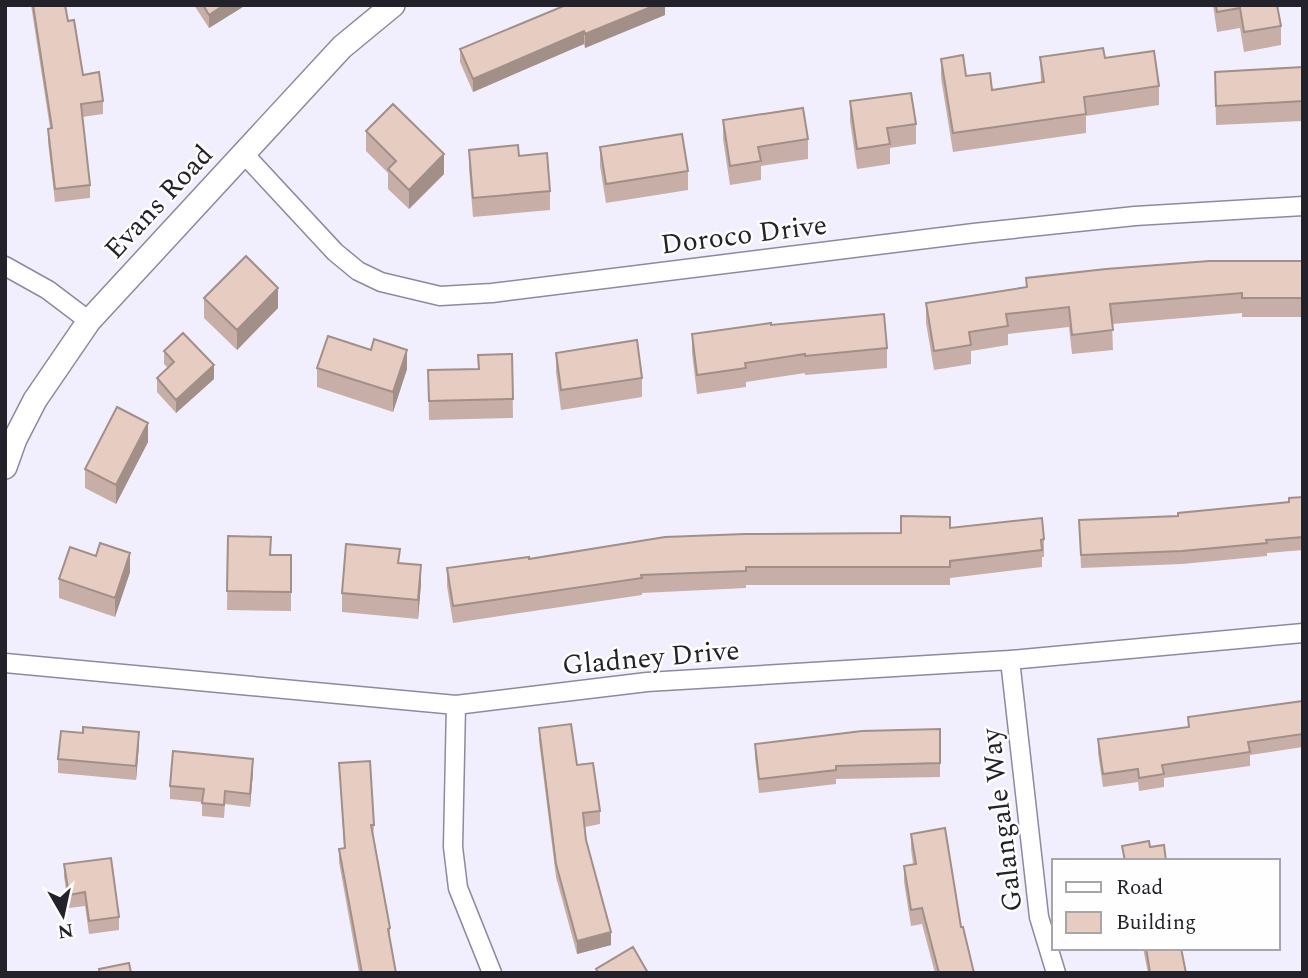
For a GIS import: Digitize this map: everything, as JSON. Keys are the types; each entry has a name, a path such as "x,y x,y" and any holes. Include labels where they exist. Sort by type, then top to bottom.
{"street":[{"name":"Evans Road","path":"5,467 15,439 35,400 89,321 287,104 342,47 393,5"},
{"name":"Doroco Drive","path":"244,154 335,252 358,271 381,282 440,296 492,293 974,233 1135,216 1303,206"},
{"path":"5,266 48,290 89,321"},
{"name":"Gladney Drive","path":"5,663 456,705 646,682 1010,660 1303,633"},
{"name":"Galangale Way","path":"1010,660 1039,917 1055,973"},
{"path":"456,705 453,847 458,888 492,973"}],"building":[{"path":"33,5 65,5 68,21 74,20 83,75 99,72 103,101 81,104 90,185 55,189 48,129 52,128"},
{"path":"203,5 224,5 209,15"},
{"path":"566,5 656,5 585,34 584,31 473,79 460,49"},
{"path":"1216,5 1277,5 1281,26 1244,32 1240,8 1217,12"},
{"path":"1103,48 1105,58 1154,51 1159,86 1084,97 1086,114 953,133 941,59 963,55 966,76 990,73 992,90 1044,82 1040,57"},
{"path":"1303,67 1303,101 1216,106 1215,72"},
{"path":"911,93 916,124 887,128 890,144 857,149 850,101"},
{"path":"393,104 444,154 409,190 388,169 396,161 366,131"},
{"path":"803,108 808,139 758,147 761,161 730,166 723,120"},
{"path":"682,134 688,171 606,184 600,147"},
{"path":"518,145 519,156 547,153 550,191 473,198 469,150"},
{"path":"246,256 278,288 237,330 204,298"},
{"path":"1209,261 1303,261 1303,298 1242,298 1242,293 1110,304 1113,330 1072,335 1069,307 1006,314 1008,326 969,332 971,345 934,351 926,303 1027,287 1026,278"},
{"path":"884,314 887,348 805,354 745,363 746,368 697,375 692,334 771,323"},
{"path":"183,333 214,365 176,400 157,378 174,362 164,351"},
{"path":"328,336 371,350 374,339 407,350 393,392 317,368"},
{"path":"637,340 642,378 561,390 556,353"},
{"path":"512,354 513,399 429,401 428,370 479,369 478,355"},
{"path":"117,407 148,423 116,485 85,469"},
{"path":"1303,497 1303,537 1182,551 1081,555 1079,520 1178,516 1178,513 1289,502 1289,498"},
{"path":"901,516 950,517 950,528 1042,518 1042,550 950,561 950,567 746,567 746,571 641,575 642,578 453,606 447,568 529,559 665,537 901,533"},
{"path":"228,536 271,537 270,555 291,555 291,592 227,591"},
{"path":"100,543 130,553 115,598 59,579 70,547 96,556"},
{"path":"346,544 400,549 398,563 421,565 418,600 342,593"},
{"path":"1303,701 1303,734 1248,742 1250,752 1162,765 1164,774 1139,778 1138,769 1103,774 1098,739 1189,727 1188,717"},
{"path":"571,724 577,765 593,763 600,811 583,813 586,840 611,932 577,941 556,864 539,728"},
{"path":"83,727 139,732 136,766 58,759 61,731 83,733"},
{"path":"940,729 940,763 836,766 836,770 759,779 755,744 862,731"},
{"path":"173,751 253,759 250,794 225,791 224,805 202,803 204,789 170,786"},
{"path":"370,761 374,825 371,825 396,973 362,973 339,849 345,848 339,763"},
{"path":"945,828 961,927 974,973 939,973 922,908 911,910 904,866 916,864 911,834"},
{"path":"1149,841 1150,847 1164,845 1166,859 1125,859 1122,846"},
{"path":"111,858 119,917 89,921 85,892 69,895 64,864"},
{"path":"633,947 648,973 598,973 596,969"},
{"path":"1146,950 1181,950 1186,973 1150,973"},
{"path":"129,963 131,973 100,973 99,969"}]}
